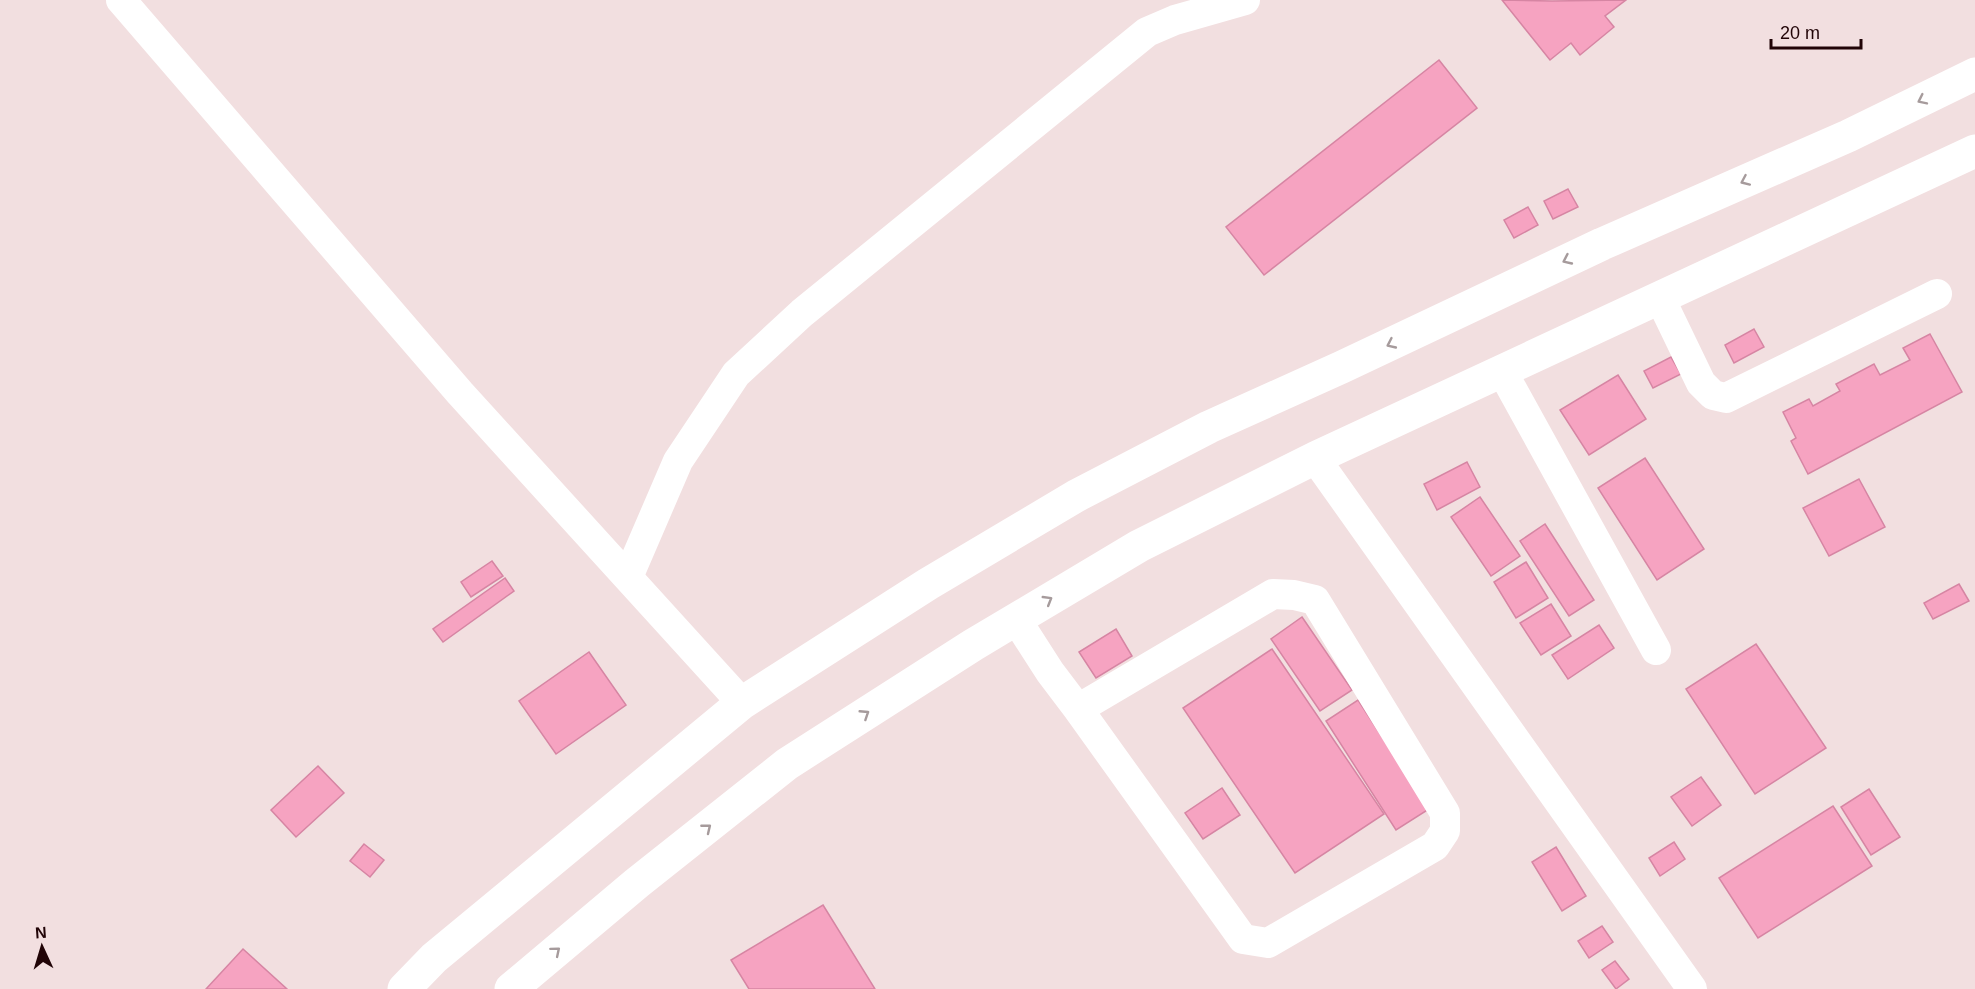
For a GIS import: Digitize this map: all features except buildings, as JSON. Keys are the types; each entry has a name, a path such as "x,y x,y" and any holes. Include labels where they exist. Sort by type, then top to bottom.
{"highway":[{"path":"404,989 434,958 742,703 938,578 1076,496 1209,427 1602,244 1848,136 1975,74"},
{"path":"511,989 637,883 787,764 1016,619 1139,546 1315,458 1975,151"}],"street":[{"path":"121,0 460,393 742,703"},
{"path":"628,577 678,461 736,374 812,305 1147,32 1175,20 1245,0"},
{"path":"1660,298 1701,383 1713,395 1726,398 1937,294"},
{"path":"1502,371 1656,650"},
{"path":"1315,458 1692,989"},
{"path":"1016,619 1050,672 1243,939 1268,943 1435,846 1445,831 1445,813 1315,600 1273,594 1078,708"}]}
